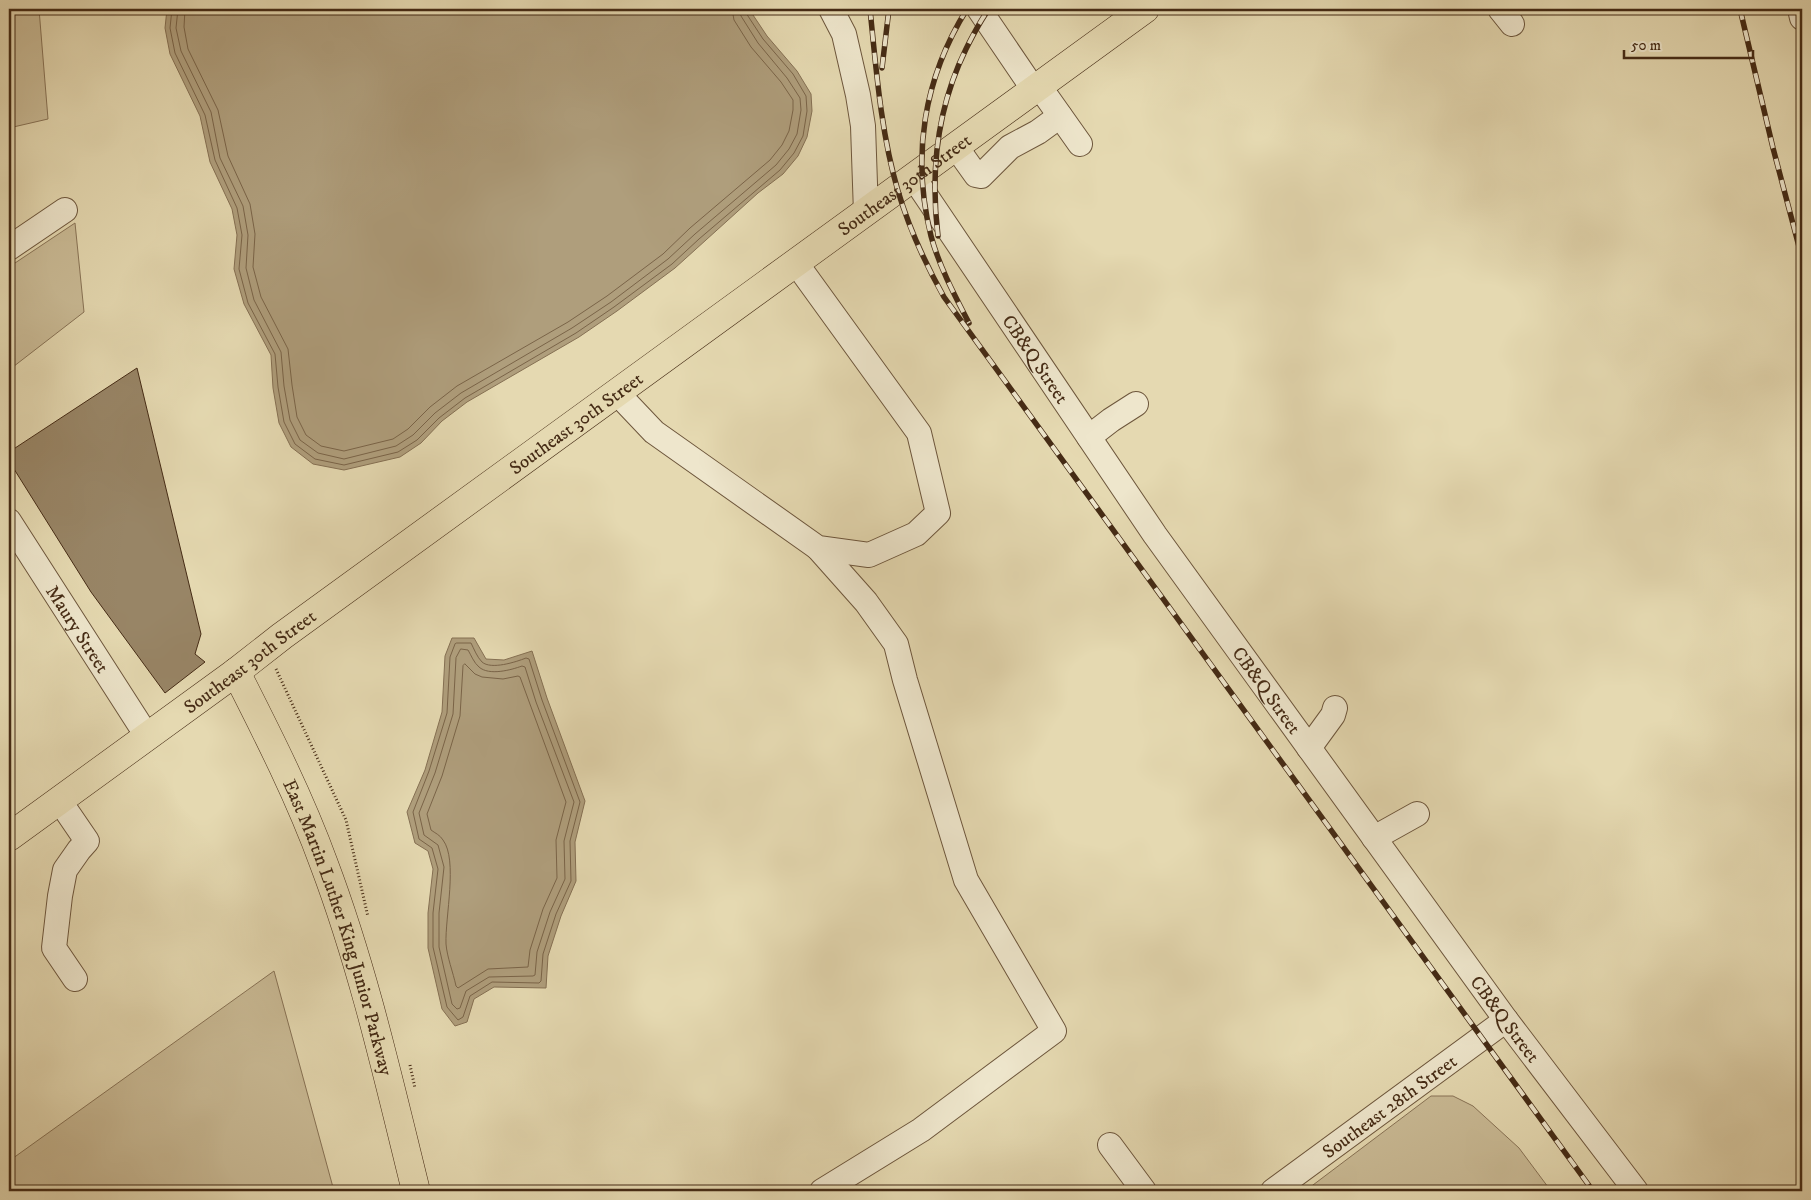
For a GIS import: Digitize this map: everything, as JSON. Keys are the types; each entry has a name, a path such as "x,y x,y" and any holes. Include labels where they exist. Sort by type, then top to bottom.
{"main road":[{"name":"Southeast 30th Street","path":"9,838 236,672 282,636 1145,9"},
{"name":"East Martin Luther King Junior Parkway","path":"236,672 286,773 324,864 353,951 388,1078 416,1191"}],"street":[{"path":"832,9 844,34 858,95 863,126 866,213"},
{"path":"979,9 1080,144"},
{"path":"1800,9 1802,18"},
{"path":"956,147 976,175 982,176 1010,147 1038,132 1060,116"},
{"name":"CB&Q Street","path":"914,178 1155,535 1506,1020 1636,1191"},
{"path":"9,248 65,210"},
{"path":"796,263 919,432 938,513 916,534 869,554 818,548"},
{"path":"617,393 654,432 818,548 866,602 896,644 905,680 966,880 1054,1032 921,1130 822,1191"},
{"path":"1089,438 1111,420 1136,404"},
{"name":"Maury Street","path":"9,522 147,736"},
{"path":"1310,748 1333,715 1335,708"},
{"path":"59,800 87,841 65,870 54,948 75,979"},
{"path":"1374,838 1416,814"},
{"name":"Southeast 28th Street","path":"1273,1191 1506,1020"},
{"path":"1110,1145 1144,1191"}],"shaded area":[{"path":"9,9 39,9 48,119 9,128"},
{"path":"75,223 84,312 9,370 9,267"},
{"path":"274,971 334,1191 9,1191 9,1161"},
{"path":"1431,1096 1453,1096 1473,1106 1519,1148 1551,1191 1305,1191"}],"water":[{"path":"167,9 749,9 767,36 797,71 811,94 812,111 807,137 798,156 783,174 758,193 675,268 579,337 467,402 442,421 421,443 400,457 344,470 313,464 291,447 279,423 273,388 271,355 244,304 234,269 237,235 232,209 210,162 200,116 170,54 165,28"},
{"path":"452,638 474,638 486,659 504,660 532,651 547,698 585,801 575,842 576,881 561,916 548,956 546,988 494,987 474,999 467,1022 455,1026 442,1009 428,948 428,913 433,869 428,851 415,843 407,812 425,770 442,712 445,656"}],"building":[{"path":"137,368 201,634 195,654 205,662 165,693 91,592 9,461 9,452"}],"railway":[{"path":"870,9 880,101 892,169 912,232 944,297 1593,1191"},
{"path":"882,68 889,9"},
{"path":"967,9 952,35 940,62 931,90 925,118 922,176 925,206 934,247 948,281 969,323"},
{"path":"938,236 935,188 938,140 942,117 956,71 974,33 989,9"},
{"path":"1740,9 1773,148 1802,258"}]}
